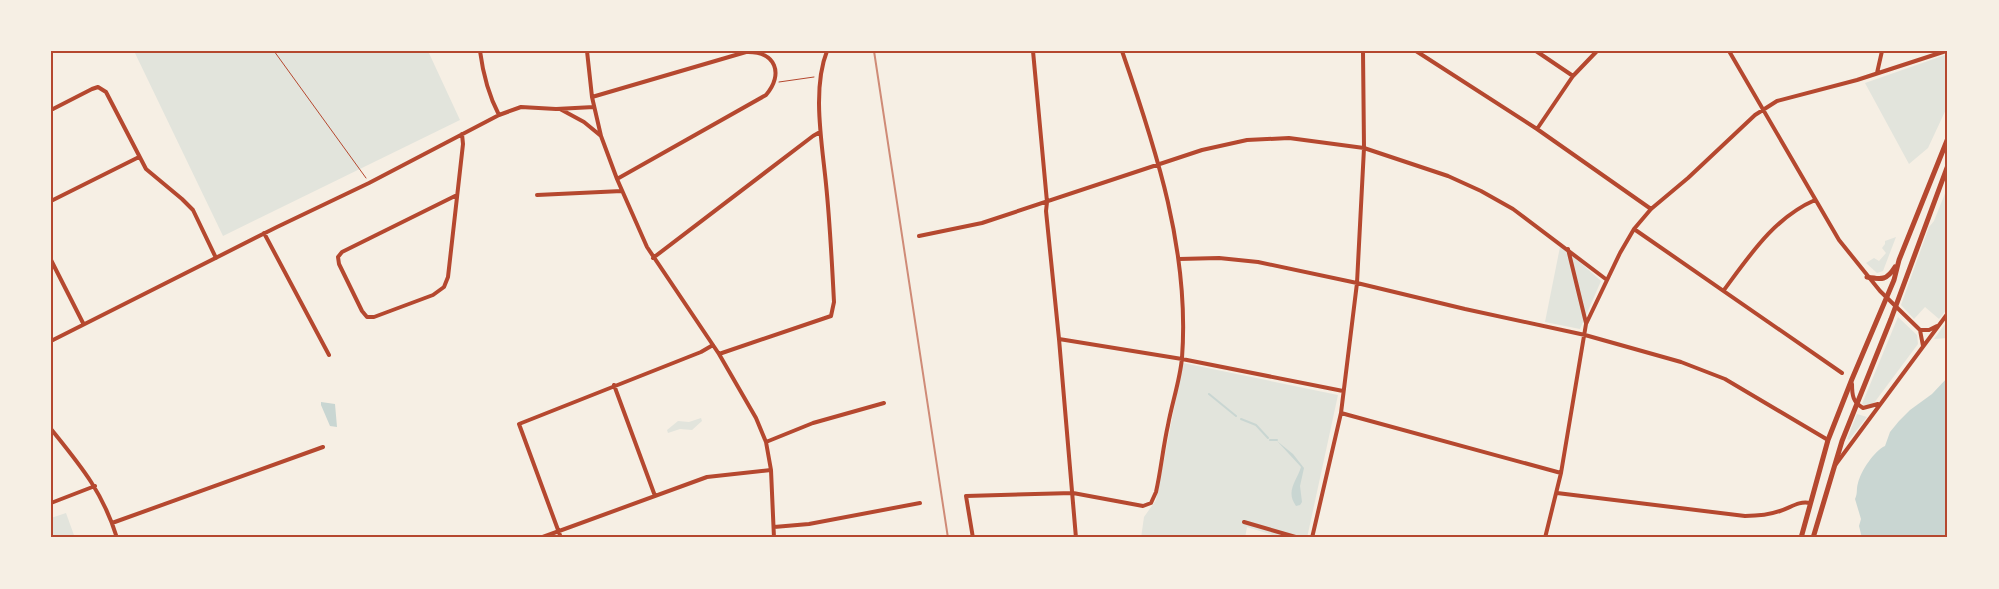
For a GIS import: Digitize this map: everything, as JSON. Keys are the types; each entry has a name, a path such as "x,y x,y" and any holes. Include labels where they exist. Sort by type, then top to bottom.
{"main road":[{"path":"1801,538 1828,440 1894,280 1899,260 1948,138"},
{"path":"1813,538 1833,469 1856,404 1948,165"},
{"path":"1867,277 1876,279 1890,275 1899,260"}],"street":[{"path":"480,51 483,72 490,97 499,115"},
{"path":"587,51 592,97 602,136 617,179 647,247 713,344 756,418 766,442 771,470 774,538"},
{"path":"719,354 831,316 834,302 826,184 820,132 820,77 826,51"},
{"path":"1033,51 1076,538"},
{"path":"973,538 966,496 1073,493 1143,506 1150,502 1156,492 1182,359 1182,308 1179,259 1159,165 1122,51"},
{"path":"1312,538 1341,413 1357,283 1364,148 1363,51"},
{"path":"1416,51 1537,129 1651,209"},
{"path":"1536,51 1573,76"},
{"path":"1537,129 1573,76 1597,51"},
{"path":"1729,51 1839,240 1867,277 1920,330 1923,346"},
{"path":"1877,73 1882,51"},
{"path":"1586,324 1620,253 1634,229 1651,209 1688,178 1755,115 1777,101 1877,73 1946,51"},
{"path":"592,97 746,52 754,52 768,58 775,69 775,82 766,95 617,179"},
{"path":"51,110 92,89 98,87 102,89 109,97 150,175 182,199 193,210 216,258"},
{"path":"51,341 264,233 369,183 499,115 522,107 560,109 594,107"},
{"path":"560,109 584,122 602,136"},
{"path":"654,258 820,132"},
{"path":"457,195 342,252 338,257 339,264 362,311 367,316 374,317 433,295 444,287 448,276 463,144 462,134"},
{"path":"919,236 982,223 1202,150 1248,140 1289,138 1364,148 1448,176 1481,190 1513,209 1608,280"},
{"path":"51,201 139,157"},
{"path":"537,195 622,191"},
{"path":"1724,290 1761,240 1785,218 1815,200"},
{"path":"1634,229 1842,373"},
{"path":"264,233 329,355"},
{"path":"1545,538 1561,473 1586,324 1568,249"},
{"path":"1179,259 1219,258 1258,262 1585,335 1681,362 1726,379 1828,440"},
{"path":"51,260 83,324"},
{"path":"1833,469 1948,313"},
{"path":"1920,330 1929,330 1939,325"},
{"path":"1059,339 1182,359 1343,391"},
{"path":"561,538 519,424 701,352 713,344"},
{"path":"1852,379 1852,396 1856,404 1864,408 1880,404"},
{"path":"614,386 655,496"},
{"path":"766,442 813,423 884,403"},
{"path":"1341,413 1561,473"},
{"path":"51,429 95,486 117,538"},
{"path":"112,523 323,446"},
{"path":"540,538 707,477 771,470"},
{"path":"51,503 95,486"},
{"path":"1557,493 1745,516 1764,516 1782,511 1801,502 1810,503"},
{"path":"774,527 810,524 920,503"},
{"path":"1244,522 1299,538"}],"path":[{"path":"274,51 369,183"},
{"path":"775,82 820,77"}],"shaded area":[{"path":"134,51 428,51 460,120 223,236"},
{"path":"1948,54 1948,105 1928,148 1909,164 1865,83"},
{"path":"1948,186 1948,308 1939,319 1925,307 1914,319 1901,305 1929,227 1934,221"},
{"path":"1896,237 1883,271 1877,273 1866,263 1874,258 1879,261 1886,253 1882,248 1885,241"},
{"path":"1560,247 1601,281 1580,329 1545,322"},
{"path":"1898,317 1917,335 1918,344 1874,403 1866,406 1862,404"},
{"path":"1948,320 1948,338 1934,339"},
{"path":"1183,363 1338,395 1307,538 1282,538 1247,527 1245,538 1141,538 1144,517 1156,500"},
{"path":"1948,377 1948,538 1862,538 1859,526 1861,519 1855,499 1857,485 1862,473 1872,457 1885,446 1890,432 1899,421 1910,410 1932,394"},
{"path":"321,402 335,404 337,427 330,426"},
{"path":"1857,414 1867,417 1849,440 1847,439"},
{"path":"701,418 702,421 692,430 680,429 668,433 667,430 678,421 689,422"},
{"path":"1277,441 1293,454 1304,468 1300,486 1302,502 1300,505 1296,506 1293,501 1292,491 1301,467"},
{"path":"66,513 75,538 51,538 51,518"}],"waterway":[{"path":"1209,394 1236,416"},
{"path":"1241,419 1256,425 1268,438"},
{"path":"1270,440 1277,440"}],"railway":[{"path":"874,51 948,538"}]}
